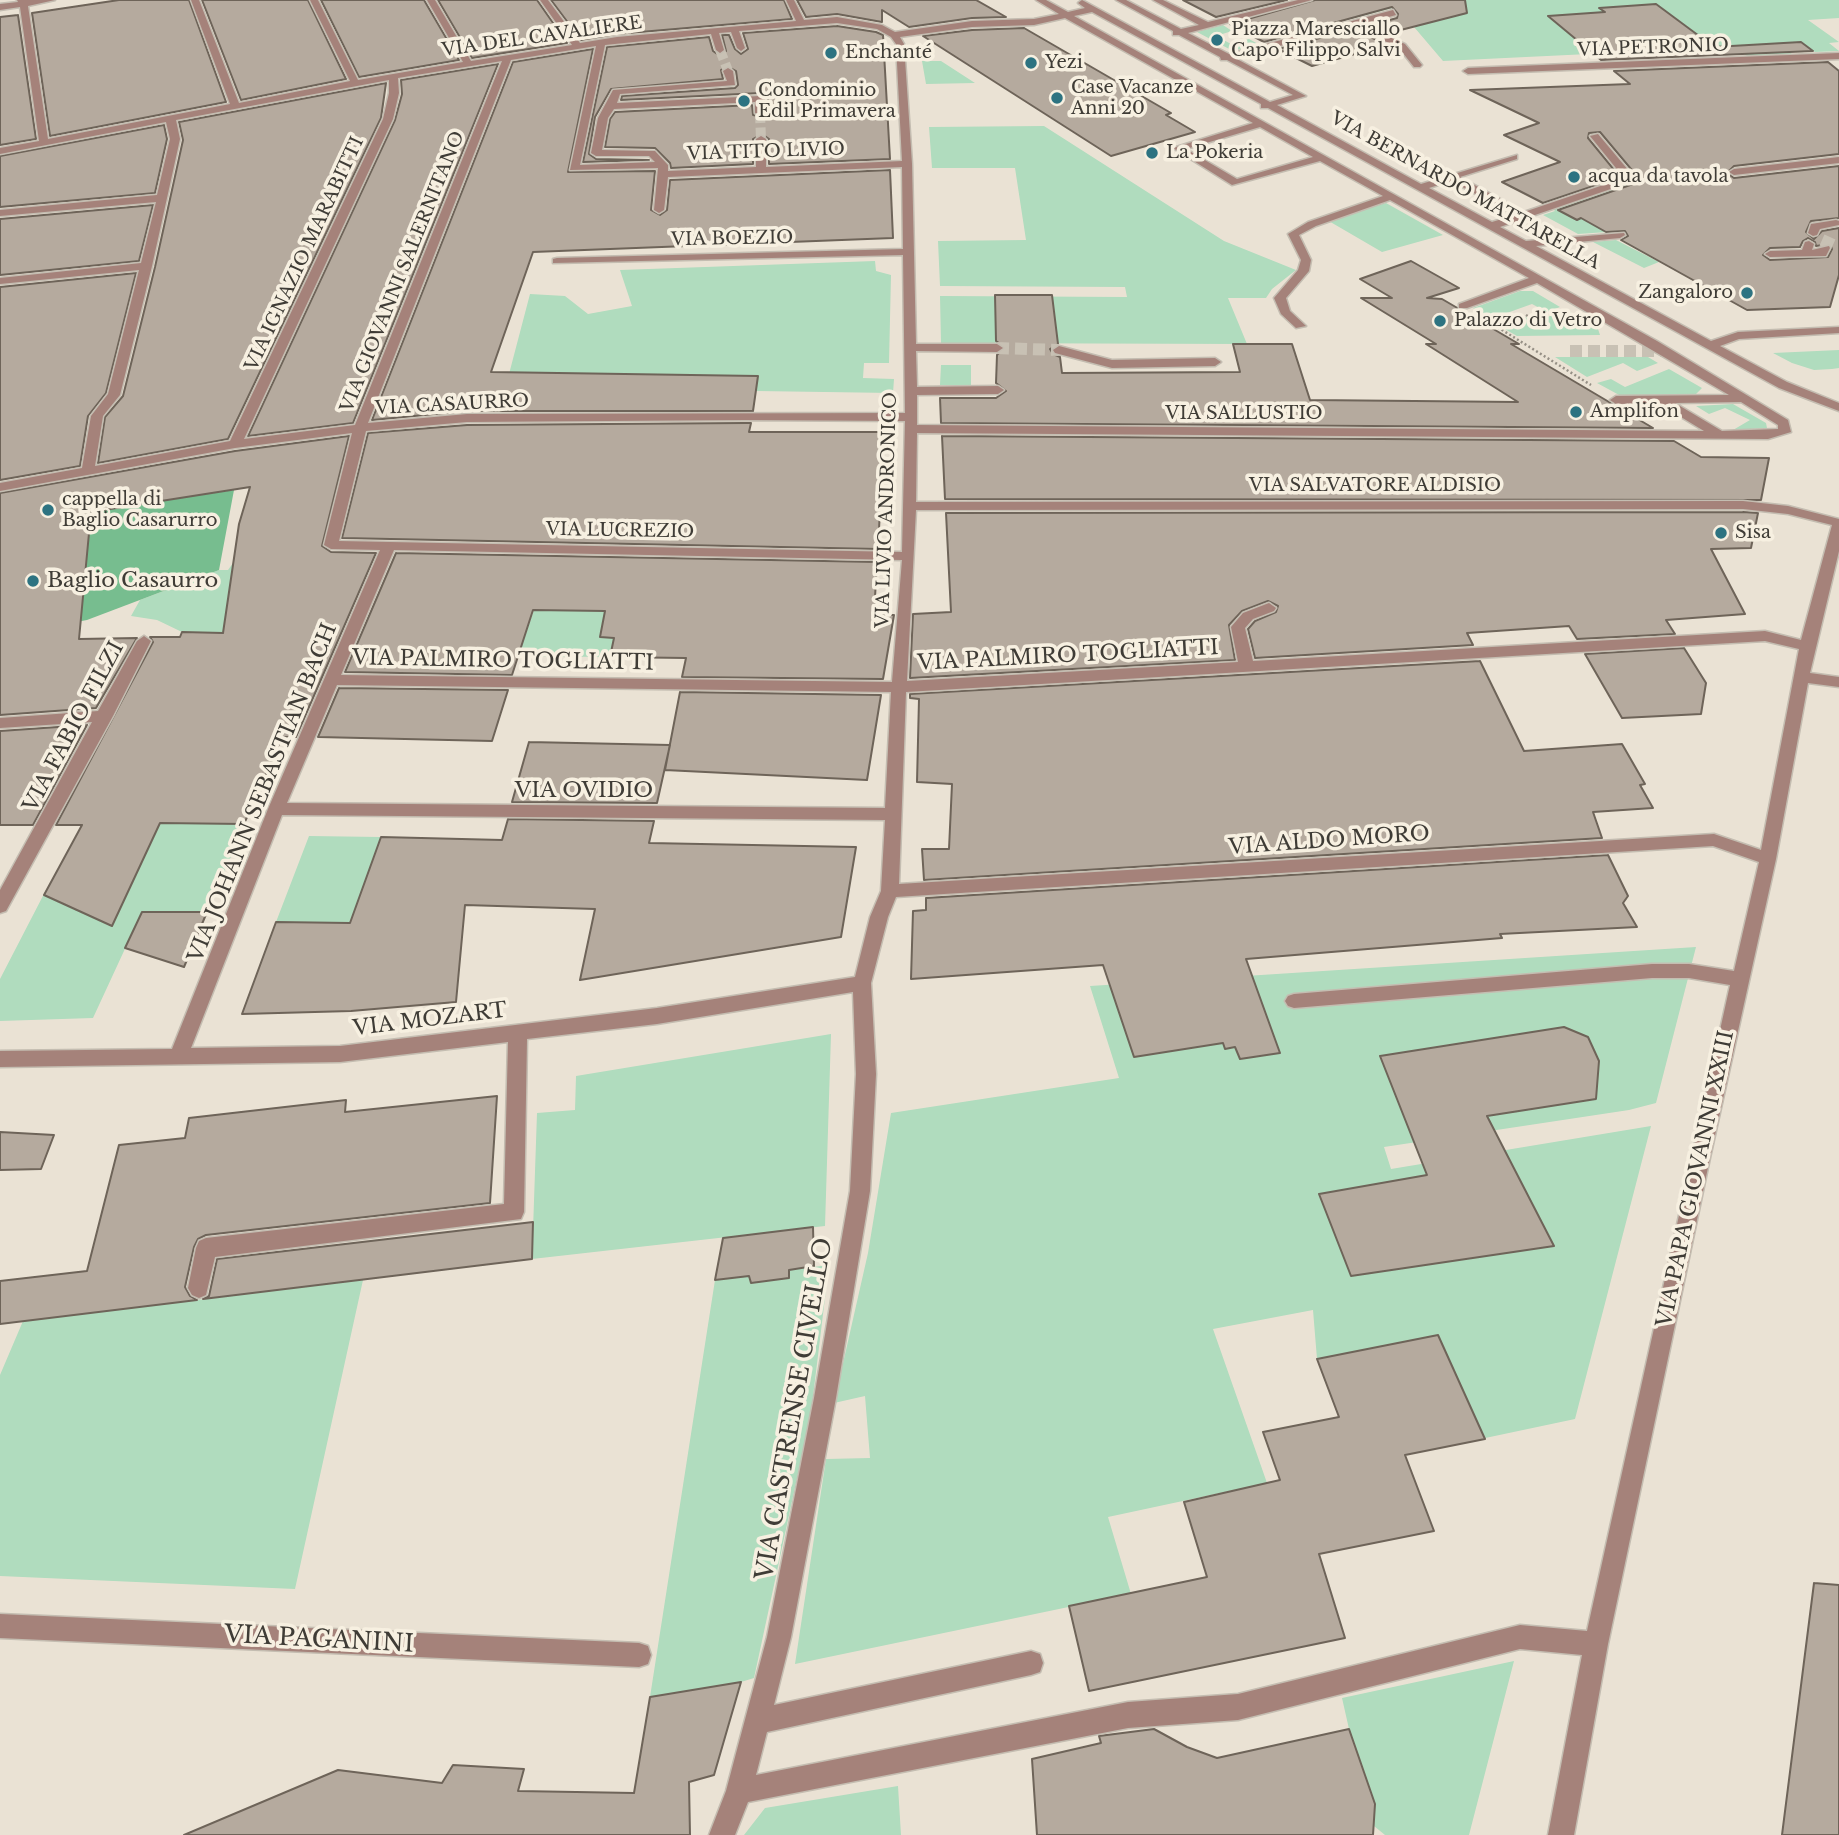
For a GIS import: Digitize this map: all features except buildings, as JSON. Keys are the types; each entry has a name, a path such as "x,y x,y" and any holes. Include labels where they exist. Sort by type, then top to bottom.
{"street":[{"path":"0,8 22,2 51,0"},
{"path":"195,0 235,104"},
{"path":"314,0 355,82"},
{"path":"431,0 468,62"},
{"path":"544,0 578,46"},
{"path":"790,0 801,23"},
{"path":"1040,0 1745,398"},
{"name":"VIA BERNARDO MATTARELLA","path":"1076,0 1203,64 1270,105 1783,385 1839,407"},
{"path":"1120,0 1223,59 1301,96 1241,113"},
{"path":"1157,0 1206,25"},
{"path":"1170,34 1308,0"},
{"path":"22,2 44,142"},
{"name":"VIA DEL CAVALIERE","path":"0,151 355,82 601,42 837,20 879,27 894,35 972,24 1017,24 1092,9"},
{"path":"1223,59 1393,13"},
{"path":"1355,23 1402,46 1417,65"},
{"path":"734,29 741,48"},
{"path":"714,31 720,50"},
{"name":"VIA LIVIO ANDRONICO","path":"862,983 879,917 890,891 899,687 909,556 911,391 907,164 900,44 894,35"},
{"path":"601,42 575,168 663,170"},
{"name":"VIA PETRONIO","path":"1468,71 1839,56"},
{"name":"VIA GIOVANNI SALERNITANO","path":"331,545 360,428 508,57"},
{"path":"663,170 652,153 596,153 603,118 616,92 732,83 728,71"},
{"name":"VIA IGNAZIO MARABITTI","path":"235,443 388,119 394,93 393,76"},
{"path":"611,106 760,99 760,113"},
{"path":"88,470 97,416 114,395 175,139 170,117"},
{"path":"1261,124 1178,148 1237,183 1320,158"},
{"path":"1492,226 1630,179 1595,136"},
{"path":"761,139 761,170"},
{"path":"1421,187 1513,157"},
{"path":"1734,172 1839,160"},
{"name":"VIA TITO LIVIO","path":"659,210 663,170 761,170 907,164"},
{"path":"1452,177 1523,215"},
{"path":"1300,326 1285,313 1280,298 1303,271 1306,260 1293,234 1312,224 1390,197"},
{"path":"0,214 161,198"},
{"path":"1810,244 1815,226 1838,223"},
{"path":"1826,246 1838,223"},
{"path":"1526,244 1620,235"},
{"path":"1770,254 1810,244 1826,246 1839,254"},
{"name":"VIA BOEZIO","path":"557,261 908,252"},
{"path":"0,281 145,266"},
{"path":"1463,306 1537,279"},
{"path":"1712,345 1738,335 1839,330"},
{"path":"910,347 997,348"},
{"path":"1059,349 1112,364 1215,362"},
{"path":"911,391 998,390"},
{"path":"1616,400 1745,398"},
{"name":"VIA SALLUSTIO","path":"911,423 1768,435 1785,432 1784,423 1745,398"},
{"path":"1660,399 1717,433"},
{"name":"VIA CASAURRO","path":"0,486 235,443 467,418 911,423"},
{"name":"VIA SALVATORE ALDISIO","path":"910,506 1743,505 1788,510 1839,524"},
{"name":"VIA PAPA GIOVANNI XXIII","path":"1561,1835 1596,1644 1768,859 1807,646 1839,524"},
{"name":"VIA LUCREZIO","path":"331,545 909,556"},
{"name":"VIA JOHANN SEBASTIAN BACH","path":"178,1057 276,809 389,546"},
{"path":"1247,667 1238,627 1248,616 1269,608"},
{"name":"VIA PALMIRO TOGLIATTI","path":"330,680 899,687 1765,636 1807,646"},
{"name":"VIA FABIO FILZI","path":"0,906 144,641"},
{"path":"1802,677 1839,682"},
{"path":"0,723 105,716"},
{"name":"VIA OVIDIO","path":"276,809 892,814"},
{"name":"VIA ALDO MORO","path":"890,891 1714,840 1768,859"},
{"path":"1294,1001 1652,971 1689,971 1740,979"},
{"name":"VIA MOZART","path":"0,1059 340,1054 657,1016 862,983"},
{"name":"VIA CASTRENSE CIVELLO","path":"722,1835 739,1791 779,1637 820,1424 860,1191 866,1074 862,983"},
{"path":"199,1288 206,1248 514,1212 518,1032"},
{"name":"VIA PAGANINI","path":"0,1626 639,1655"},
{"path":"739,1791 1128,1715 1238,1707 1520,1637 1596,1644"},
{"path":"759,1721 1031,1663"}],"path":[{"path":"1463,306 1616,400"}],"green space":[{"path":"1310,0 1839,0 1839,18 1808,20 1839,42 1829,43 1839,51 1815,52 1801,42 1780,44 1792,54 1747,56 1734,47 1443,61 1397,7 1351,19"},
{"path":"1223,25 1232,31 1216,36 1231,44 1249,39 1258,44 1233,51 1197,32"},
{"path":"922,61 941,61 975,83 926,84"},
{"path":"1044,126 1224,241 1296,270 1272,289 1266,298 1228,298 1247,344 941,343 940,296 1127,297 1125,287 940,286 938,241 1026,240 1015,168 932,168 929,127"},
{"path":"1643,181 1680,227 1578,234 1543,215 1619,186"},
{"path":"1386,203 1443,235 1382,252 1327,220"},
{"path":"1616,240 1659,262 1644,268 1593,242"},
{"path":"875,261 876,271 891,275 889,363 864,363 863,378 894,379 893,393 756,391 509,374 530,294 565,296 588,314 632,306 620,270"},
{"path":"1520,291 1533,291 1560,307 1547,312 1532,304 1490,319 1473,308"},
{"path":"1566,310 1598,329 1600,335 1517,336 1496,324 1522,315 1534,322"},
{"path":"1839,350 1839,368 1814,370 1773,353"},
{"path":"1555,357 1648,357 1658,363 1637,371 1623,363 1587,377"},
{"path":"941,365 971,365 971,385 940,385"},
{"path":"1669,369 1702,388 1695,395 1621,396 1597,383 1611,379 1625,387"},
{"path":"1733,404 1766,423 1767,428 1733,430 1750,420 1725,408 1709,414 1696,406"},
{"path":"234,490 219,570 87,620 55,626 74,514"},
{"path":"280,543 260,633 182,632 157,620 131,616 140,600 219,570 228,570 233,563"},
{"path":"534,610 606,611 600,636 614,638 610,657 518,656"},
{"path":"161,822 245,824 207,912 142,912 93,1018 0,1021 0,979 46,890 54,890 112,925"},
{"path":"309,836 381,837 350,923 276,922"},
{"path":"1696,947 1656,1103 1629,1110 1384,1147 1391,1169 1651,1126 1575,1419 1405,1455 1317,1359 1313,1310 1213,1329 1267,1483 1108,1517 1131,1594 795,1664 826,1459 870,1458 865,1396 834,1403 868,1253 891,1113 1119,1078 1090,986"},
{"path":"831,1034 825,1226 532,1259 537,1113 575,1110 576,1076"},
{"path":"829,1265 811,1413 754,1678 650,1697 715,1280 749,1276 751,1283 789,1278 789,1270"},
{"path":"363,1280 295,1589 0,1576 0,1375 23,1321"},
{"path":"1514,1661 1469,1835 1385,1835 1374,1826 1375,1804 1349,1729 1342,1698"},
{"path":"898,1786 901,1835 744,1835 765,1808"}],"tunnel":[{"path":"720,50 728,71"},
{"path":"760,113 761,139"},
{"path":"1825,248 1830,237"},
{"path":"997,348 1059,350"},
{"path":"1570,351 1665,351"}],"place":[{"name":"Piazza Maresciallo Capo Filippo Salvi","path":"1217,40"},
{"name":"Enchanté","path":"831,53"},
{"name":"Yezi","path":"1031,63"},
{"name":"Case Vacanze Anni 20","path":"1057,98"},
{"name":"Condominio Edil Primavera","path":"744,101"},
{"name":"La Pokeria","path":"1152,153"},
{"name":"acqua da tavola","path":"1574,177"},
{"name":"Zangaloro","path":"1747,293"},
{"name":"Palazzo di Vetro","path":"1440,321"},
{"name":"Amplifon","path":"1576,412"},
{"name":"cappella di Baglio Casarurro","path":"48,510"},
{"name":"Sisa","path":"1721,533"},
{"name":"Baglio Casaurro","path":"33,581"}]}
